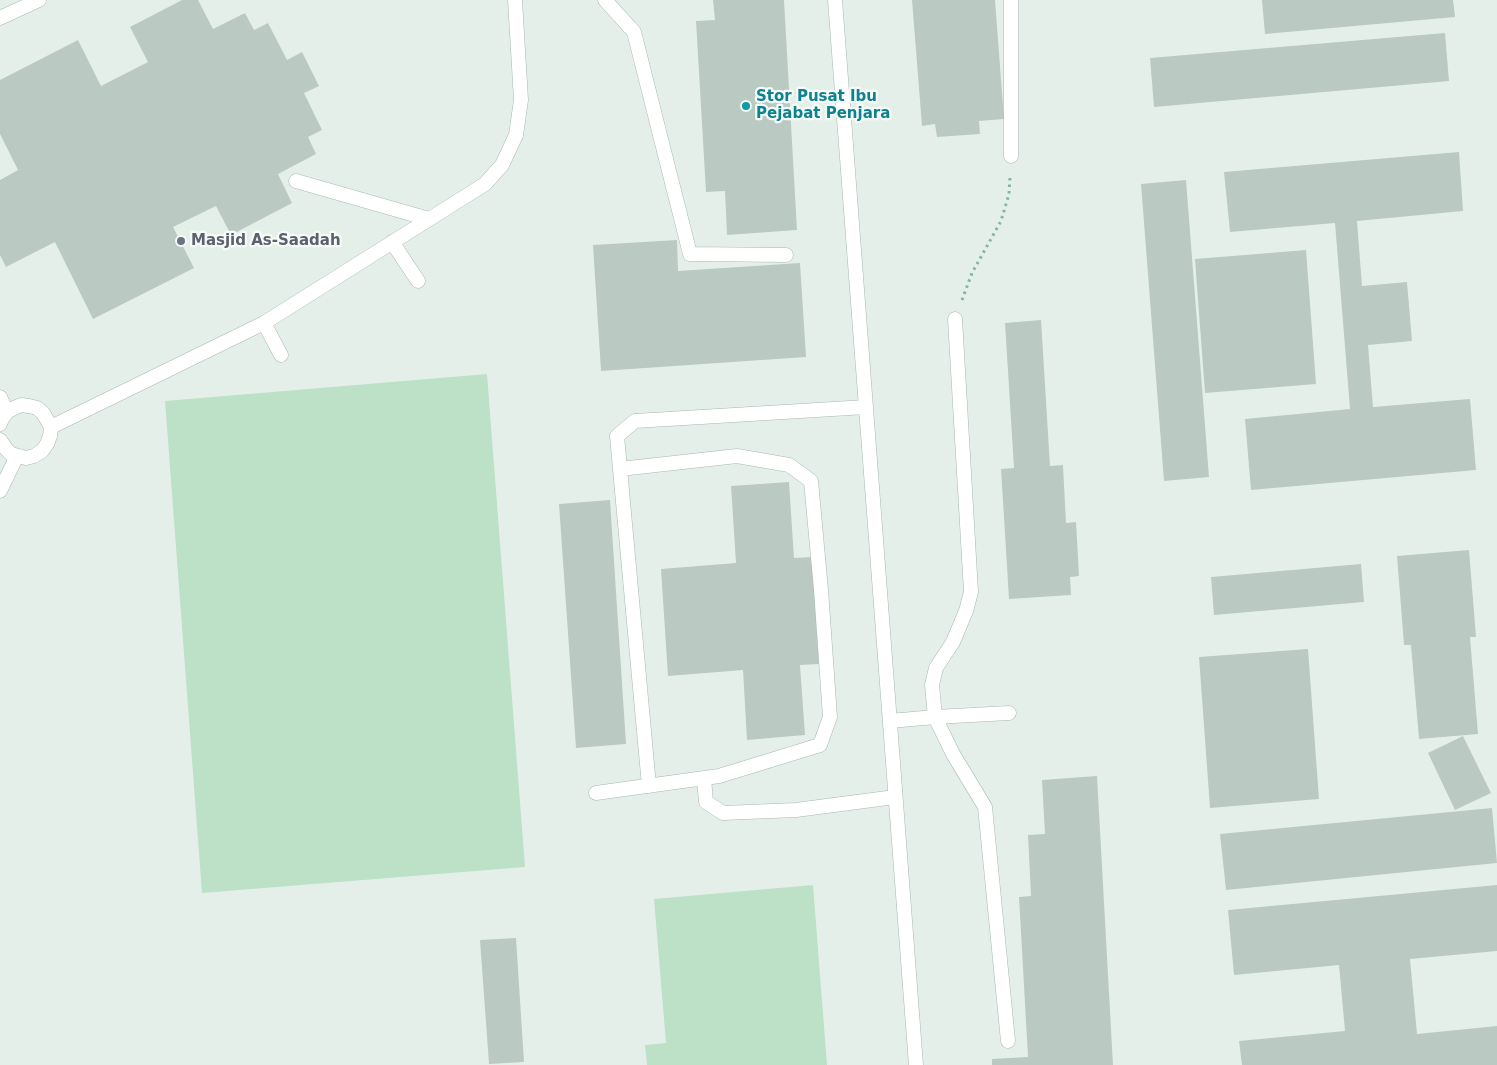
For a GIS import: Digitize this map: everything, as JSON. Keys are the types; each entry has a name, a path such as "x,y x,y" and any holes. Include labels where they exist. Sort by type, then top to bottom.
{"lane":[{"path":"0,18 39,0"},
{"path":"51,427 264,323 485,184 502,165 516,135 521,100 515,0"},
{"path":"605,0 634,32 690,254 786,255"},
{"path":"835,0 916,1065"},
{"path":"1011,0 1011,156"},
{"path":"296,181 430,218"},
{"path":"392,242 418,282"},
{"path":"955,319 972,592 953,642 936,668 932,686 935,717 953,754 985,806 1008,1041"},
{"path":"264,323 281,356"},
{"path":"0,397 4,418"},
{"path":"0,440 11,454 26,458 42,451 50,436 51,427 43,413 29,406 14,408 4,418"},
{"path":"649,786 617,436 635,421 866,407"},
{"path":"0,491 17,456"},
{"path":"596,793 719,776 820,745 830,717 821,590 810,482 788,465 737,456 620,468"},
{"path":"890,721 1009,713"},
{"path":"704,778 706,802 723,813 796,810 895,797"}],"path":[{"path":"955,319 972,273 1001,221 1009,194 1011,156"}],"green space":[{"path":"487,374 525,867 202,893 165,401"},
{"path":"813,885 827,1065 647,1065 645,1045 666,1043 654,899"}],"building":[{"path":"182,0 198,0 213,29 245,13 254,30 268,23 287,60 302,52 319,86 304,93 322,130 308,137 316,154 278,174 292,203 231,235 216,206 173,227 194,268 93,319 55,242 6,267 0,255 0,180 18,170 0,134 0,80 78,40 101,86 148,62 130,27"},
{"name":"Stor Pusat Ibu Pejabat Penjara","path":"713,0 784,0 797,230 727,235 725,191 706,192 696,21 715,20"},
{"path":"912,0 995,0 1004,119 979,121 980,134 937,137 935,124 922,126"},
{"path":"1262,0 1453,0 1455,17 1265,34"},
{"path":"1445,33 1449,81 1154,107 1150,58"},
{"path":"1459,152 1463,211 1357,221 1362,286 1407,282 1412,341 1368,345 1373,407 1470,399 1476,470 1251,490 1245,419 1350,409 1335,223 1230,232 1224,172"},
{"path":"1186,180 1209,477 1164,481 1141,184"},
{"path":"677,240 678,271 800,263 806,357 601,371 593,245"},
{"path":"1306,250 1316,384 1205,393 1195,259"},
{"path":"1041,320 1050,466 1063,465 1066,523 1076,522 1079,576 1070,577 1071,595 1009,599 1001,469 1014,468 1005,323"},
{"path":"789,482 794,558 812,557 819,664 800,665 805,735 747,740 743,670 668,676 661,569 736,563 731,486"},
{"path":"610,500 626,744 576,748 559,504"},
{"path":"1469,550 1476,637 1470,637 1478,734 1419,739 1411,645 1404,645 1397,556"},
{"path":"1361,564 1364,602 1214,615 1211,577"},
{"path":"1308,649 1319,799 1210,808 1199,657"},
{"path":"1463,736 1491,793 1455,810 1428,753"},
{"path":"1097,776 1113,1065 992,1065 992,1059 1028,1057 1019,897 1031,896 1028,835 1045,834 1042,780"},
{"path":"1492,808 1497,863 1226,890 1220,834"},
{"path":"1497,885 1497,951 1410,959 1417,1034 1497,1026 1497,1065 1242,1065 1239,1041 1345,1031 1339,965 1234,975 1228,910"},
{"path":"516,938 524,1062 489,1064 480,940"}],"place":[{"name":"Stor Pusat Ibu Pejabat Penjara","path":"746,106"},
{"name":"Masjid As-Saadah","path":"181,241"}]}
